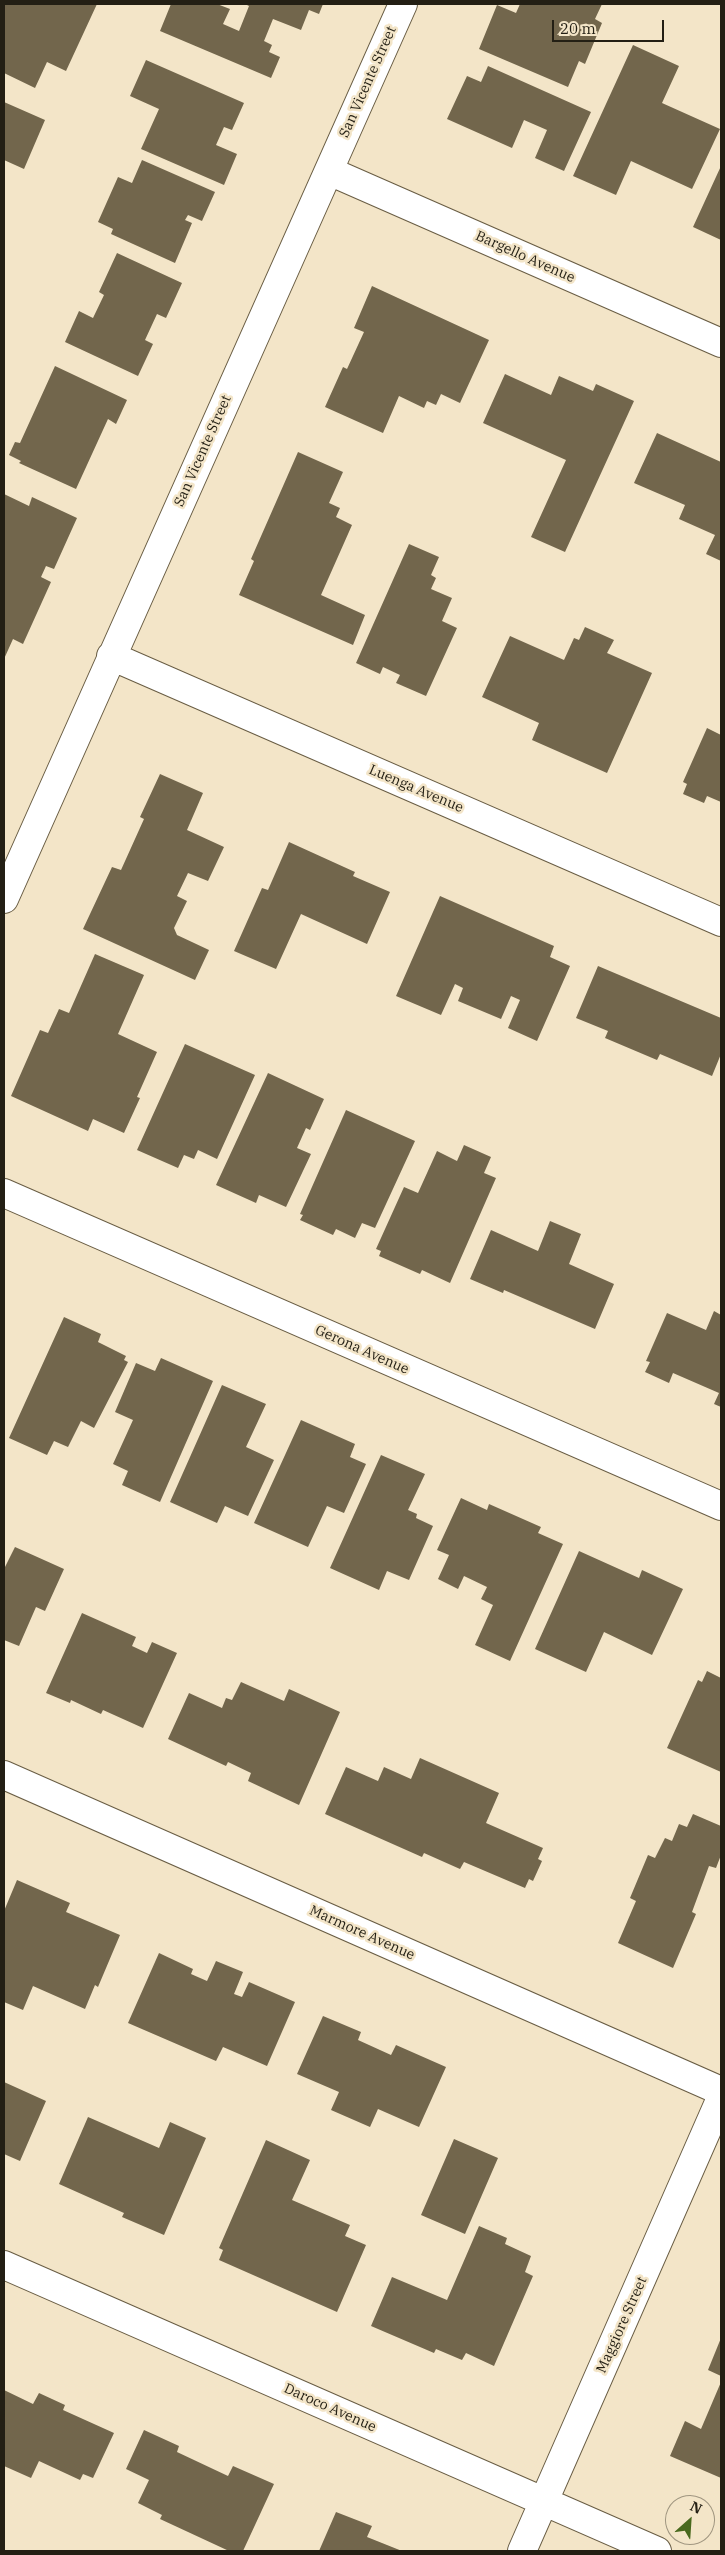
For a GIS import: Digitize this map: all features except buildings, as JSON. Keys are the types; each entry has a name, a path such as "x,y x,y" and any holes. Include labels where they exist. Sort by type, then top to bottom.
{"street":[{"name":"San Vicente Street","path":"4,899 403,4"},
{"name":"Bargello Avenue","path":"329,171 721,343"},
{"name":"Luenga Avenue","path":"111,656 721,922"},
{"name":"Gerona Avenue","path":"4,1193 721,1506"},
{"name":"Marmore Avenue","path":"4,1775 721,2091"},
{"name":"Maggiore Street","path":"522,2551 721,2098"},
{"name":"Daroco Avenue","path":"4,2265 657,2551"}]}
